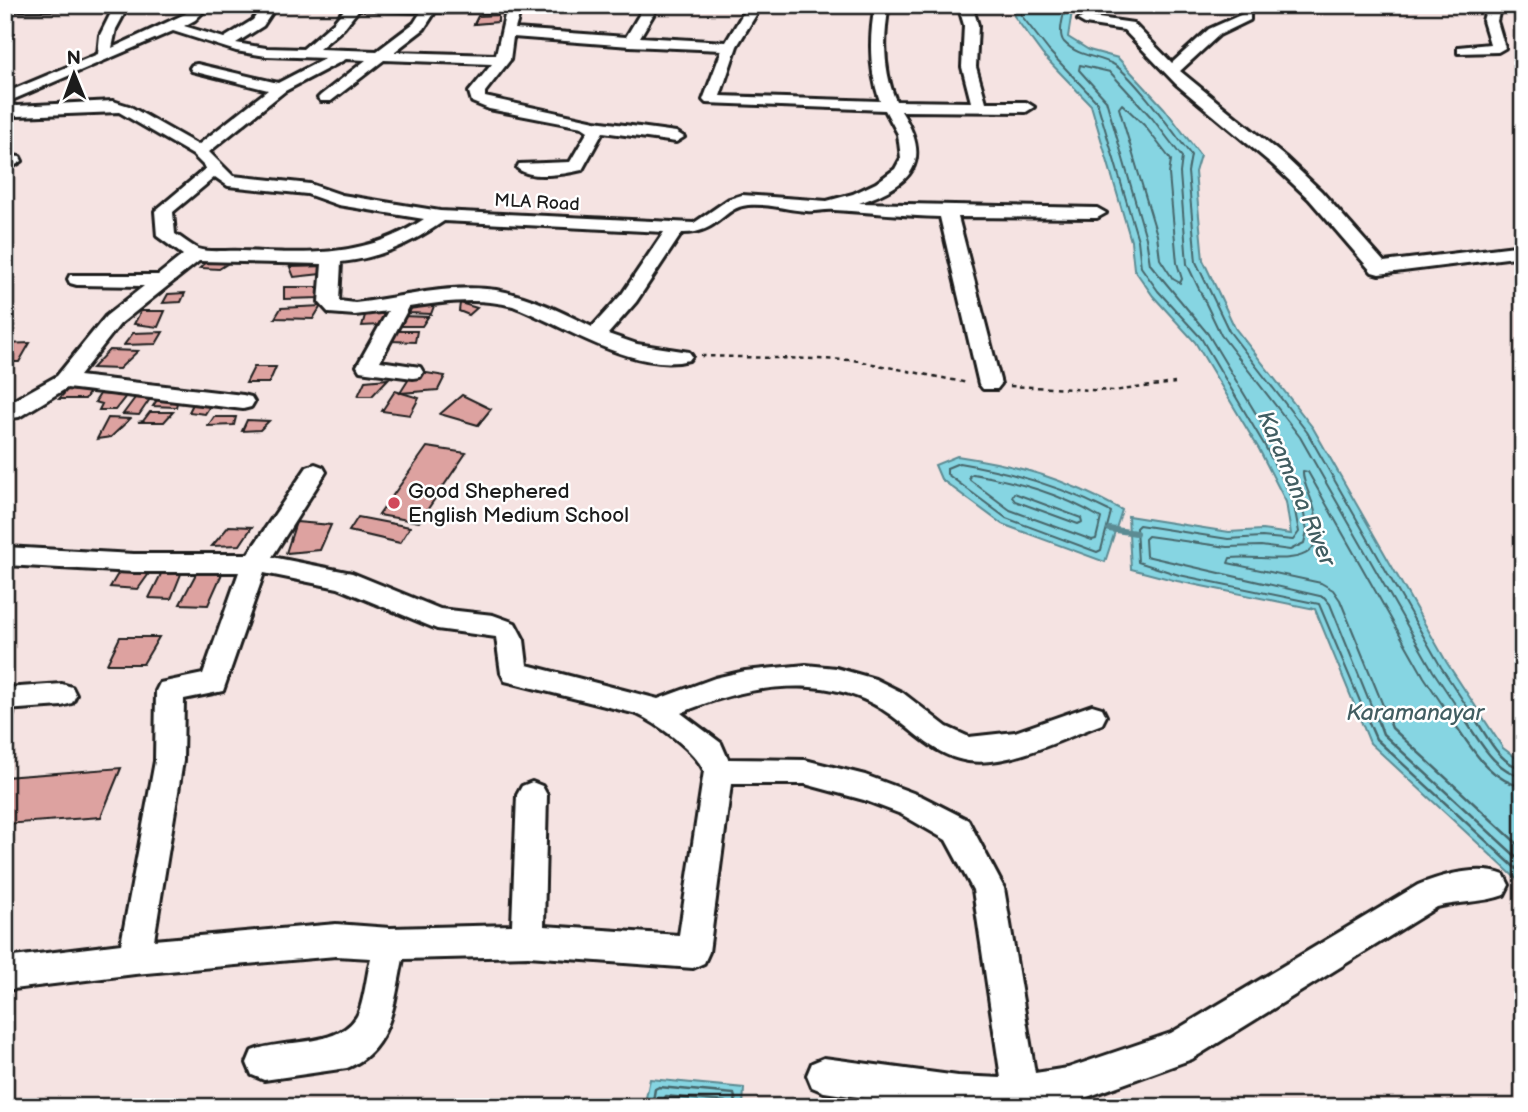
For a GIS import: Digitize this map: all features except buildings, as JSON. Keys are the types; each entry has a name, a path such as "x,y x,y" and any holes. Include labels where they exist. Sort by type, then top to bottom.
{"street":[{"path":"5,6 120,5 109,26 104,43 105,56"},
{"path":"5,99 171,26 196,13 203,5"},
{"path":"226,43 258,23 270,5"},
{"path":"308,52 339,25 355,5 430,9 515,6 507,32 503,60 477,92 477,99 489,104 594,126 676,137"},
{"path":"630,42 652,5"},
{"path":"755,5 730,46 710,100 1026,107"},
{"name":"MLA Road","path":"5,108 29,111 113,106 124,108 174,140 199,152 228,181 310,189 338,200 440,216 675,229 705,226 741,200 826,206 867,195 899,174 908,164 910,154 906,133 884,88 877,32 882,5"},
{"path":"965,5 973,27 967,50 970,75 980,107"},
{"path":"1463,50 1498,48 1490,21 1494,5"},
{"path":"326,98 419,26 430,9"},
{"path":"1173,70 1194,45 1228,22 1245,17"},
{"path":"1085,20 1128,26 1181,81 1297,178 1379,268 1482,253 1523,250"},
{"path":"171,26 266,52 503,60"},
{"path":"507,32 630,42 730,46"},
{"path":"199,152 280,88 345,54"},
{"path":"197,68 280,88"},
{"path":"525,168 559,169 576,166 594,138 594,126"},
{"path":"216,168 164,211 166,236 195,255 332,259 375,252 396,245 440,216"},
{"path":"826,206 889,211 1097,214"},
{"path":"947,212 990,384"},
{"path":"595,336 629,298 675,229"},
{"path":"5,412 11,412 64,381 113,320 195,255"},
{"path":"332,259 329,302 336,309 492,295 526,304 604,341 646,355 682,356"},
{"path":"78,279 162,281"},
{"path":"402,303 367,366 413,372"},
{"path":"64,381 243,402"},
{"path":"135,958 169,761 170,691 213,682 255,564 316,472"},
{"path":"5,556 134,564 255,564 343,580 437,619 493,625 506,630 511,640 514,673 640,704 658,711 711,752 718,772 693,952 528,940 390,944 336,940 135,958 5,974"},
{"path":"658,711 692,695 767,677 809,676 839,678 894,701 929,731 967,748 994,749 1092,716"},
{"path":"5,699 62,695"},
{"path":"718,772 805,772 865,788 911,805 957,830 988,888 1021,1093"},
{"path":"528,940 532,795"},
{"path":"824,1075 958,1094 997,1096 1068,1086 1180,1046 1429,895 1453,888 1493,885"},
{"path":"264,1063 347,1051 372,1024 390,944"}],"path":[{"path":"682,356 781,356 853,360 955,382 1079,392 1141,391 1175,383"}],"water":[{"name":"Karamanayar","path":"1014,5 1073,5 1068,37 1089,50 1118,58 1164,108 1200,155 1195,172 1203,260 1235,328 1313,428 1447,663 1503,748 1523,763 1523,885 1370,743 1315,609 1131,569 1128,516 1229,532 1262,530 1291,534 1286,502 1259,449 1195,342 1153,296 1134,269 1131,241 1091,105 1043,55 1014,16"},
{"path":"957,456 1002,464 1061,481 1122,510 1105,562 1002,524 941,479 935,465"},
{"path":"650,1079 744,1088 743,1107 644,1107"}],"waterway":[{"path":"1109,529 1136,533"}],"place":[{"name":"Good Shephered English Medium School","path":"394,503"}],"water label":[{"name":"Karamana River","path":"1297,488"}]}
